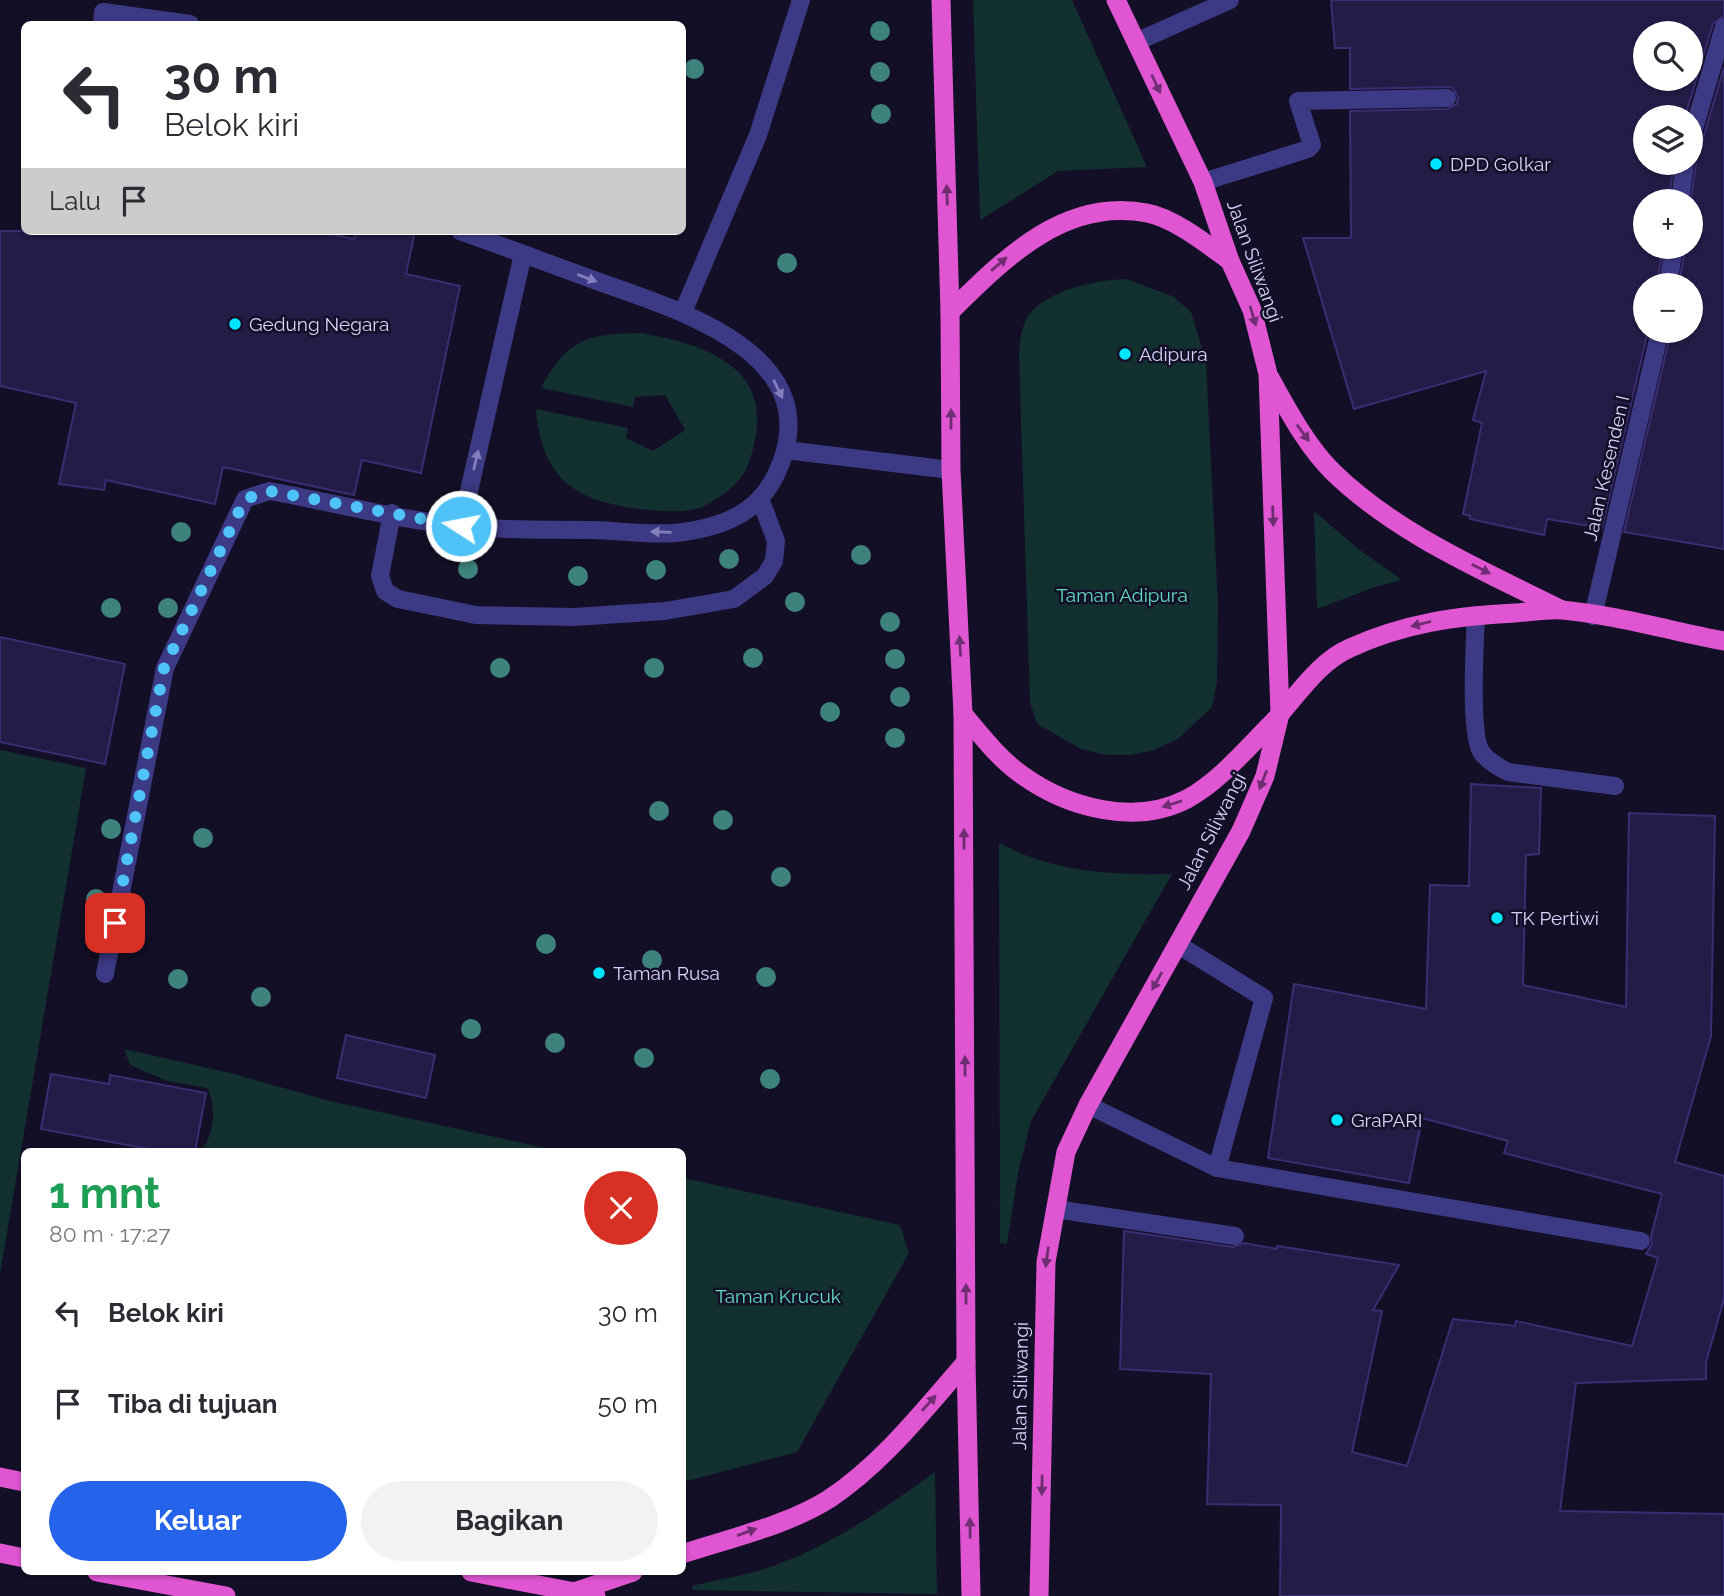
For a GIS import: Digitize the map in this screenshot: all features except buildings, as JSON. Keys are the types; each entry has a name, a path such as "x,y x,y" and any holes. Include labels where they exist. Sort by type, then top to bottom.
{"highway":[{"path":"941,0 950,312 951,470 963,714 966,1362 971,1596"},
{"name":"Jalan Siliwangi","path":"1039,1596 1046,1262 1066,1152 1088,1105 1241,831 1260,787 1280,714 1268,374 1251,310 1230,261 1203,182 1116,0"},
{"path":"950,312 1001,262 1046,230 1096,210 1148,213 1197,237 1230,261"},
{"path":"1268,374 1299,429 1332,471 1403,525 1561,610"},
{"path":"963,714 991,748 1022,775 1059,796 1097,810 1145,812 1186,799 1207,784 1280,714 1314,674 1347,649 1403,628 1452,616 1561,610 1724,640"},
{"path":"686,1554 827,1500 866,1470 966,1362"},
{"path":"0,1477 21,1481"},
{"path":"0,1553 21,1557"},
{"path":"109,1575 176,1591 226,1596"},
{"path":"486,1575 596,1596"},
{"path":"573,1592 624,1575"}],"street":[{"path":"683,313 758,135 801,0"},
{"path":"1136,42 1230,0"},
{"path":"102,21 103,12 168,21"},
{"path":"1701,105 1724,27"},
{"path":"1203,182 1308,149 1312,145 1298,101 1447,98"},
{"path":"105,974 164,668 245,499 269,491 461,526 681,533 733,520 761,501 775,479 786,450 787,423 782,392 765,366 738,342 683,313 471,235"},
{"path":"461,526 523,254"},
{"name":"Jalan Kesenden I","path":"1593,616 1657,343"},
{"path":"786,450 951,470"},
{"path":"392,513 380,576 385,591 398,599 476,615 574,617 665,611 734,599 765,576 774,561 776,541 761,501"},
{"path":"1476,615 1475,701 1480,751 1495,765 1508,772 1615,786"},
{"path":"1177,944 1262,994 1264,998 1217,1168"},
{"path":"1088,1105 1217,1168 1641,1241"},
{"path":"1055,1209 1235,1236"}],"green space":[{"path":"973,0 1072,0 1147,167 1058,171 980,220"},
{"name":"Taman Adipura","path":"1126,279 1174,297 1191,312 1206,362 1218,605 1217,682 1212,707 1178,739 1154,750 1131,755 1106,755 1081,749 1037,724 1030,702 1019,357 1026,320 1042,302 1077,287"},
{"path":"641,333 708,352 726,362 742,376 752,393 757,414 755,440 745,471 734,486 700,508 663,511 603,502 568,485 546,455 536,409 628,428 626,438 653,451 685,430 665,395 635,397 633,407 541,388 560,358 581,342 606,335"},
{"path":"1314,511 1357,548 1402,580 1317,609"},
{"path":"0,750 86,768 0,1274"},
{"path":"999,843 1041,860 1083,870 1172,874 1031,1121 1018,1173 1007,1244 1000,1243"},
{"path":"124,1049 230,1073 330,1101 546,1148 203,1148 209,1137 213,1120 212,1103 207,1088 167,1081 130,1065"},
{"name":"Taman Krucuk","path":"686,1179 900,1225 909,1253 797,1452 686,1481"},
{"path":"935,1472 937,1594 693,1590 692,1586 744,1575 808,1552 873,1515"}],"place":[{"name":"DPD Golkar","path":"1436,164"},
{"name":"Gedung Negara","path":"235,324"},
{"name":"Adipura","path":"1125,354"},
{"name":"TK Pertiwi","path":"1497,918"},
{"name":"Taman Rusa","path":"599,973"},
{"name":"GraPARI","path":"1337,1120"}],"route":[{"path":"115,923 164,668 245,499 269,491 461,526"}]}
